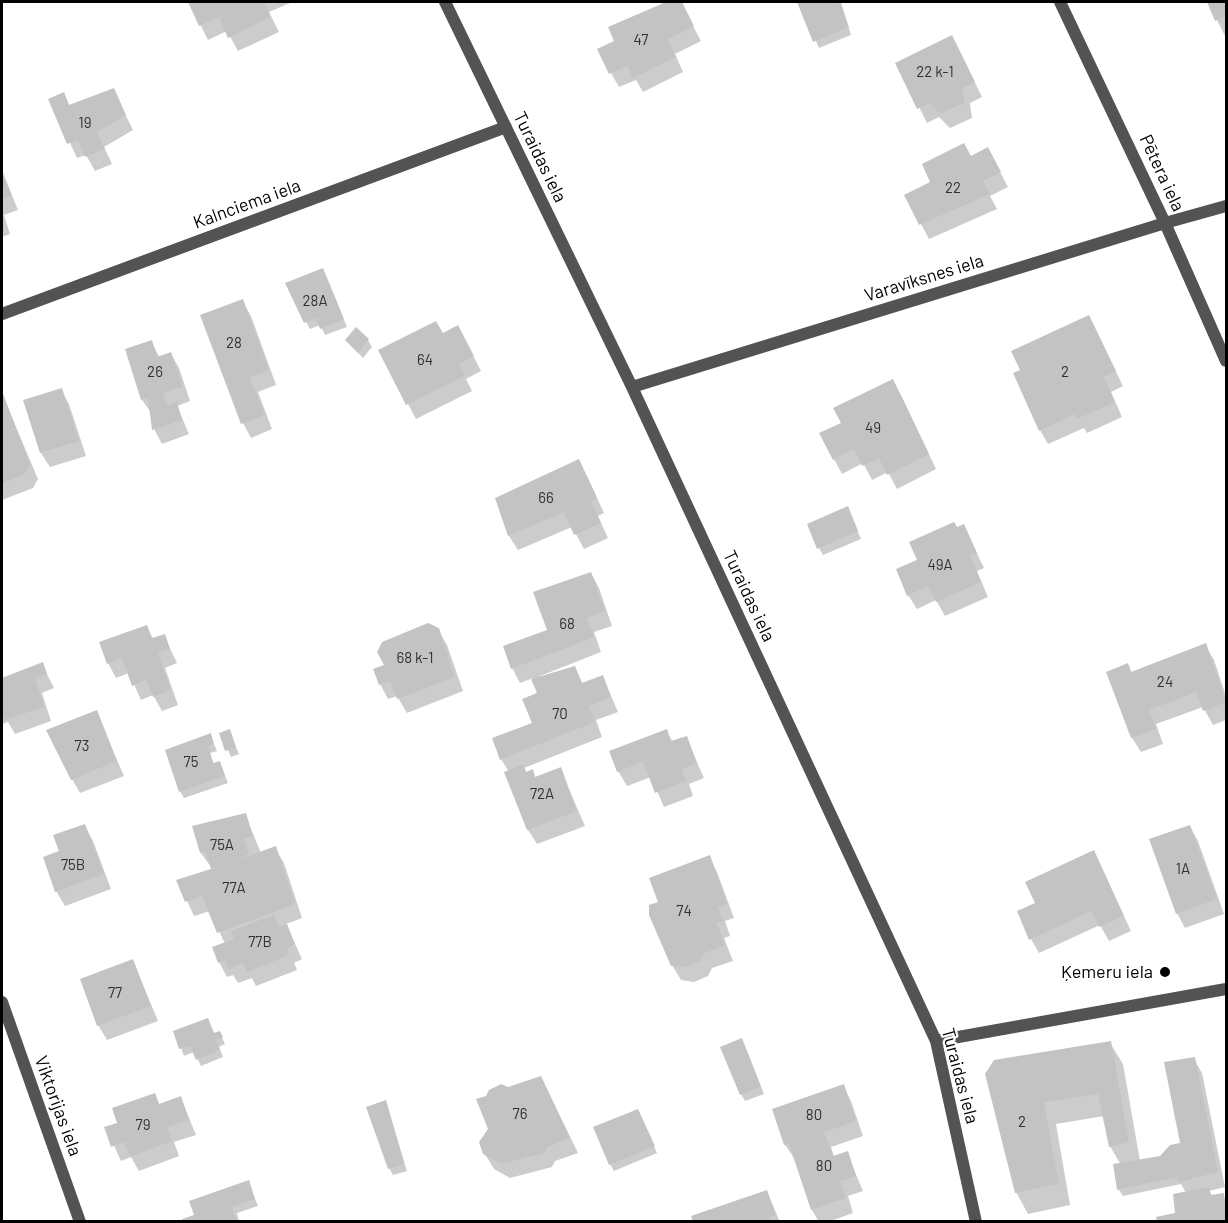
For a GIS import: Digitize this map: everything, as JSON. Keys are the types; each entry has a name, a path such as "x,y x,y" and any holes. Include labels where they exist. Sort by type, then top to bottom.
{"street":[{"name":"Turaidas iela","path":"445,2 632,387 936,1041 976,1221"},
{"name":"Pētera iela","path":"1060,2 1166,223 1227,361"},
{"name":"Kalnciema iela","path":"2,314 506,127"},
{"name":"Varavīksnes iela","path":"632,387 1227,206"},
{"path":"936,1041 1227,989"},
{"name":"Viktorijas iela","path":"2,1002 80,1221"}],"building":[{"path":"188,2 264,2 271,17 228,38 219,17 199,26"},
{"path":"666,2 682,2 694,26 668,39 676,57 633,78 627,66 609,74 597,49 614,41 608,27"},
{"path":"797,2 839,2 849,27 813,42"},
{"path":"1207,2 1226,2 1226,16 1215,21"},
{"path":"952,35 975,82 963,88 964,103 940,114 930,103 917,109 895,63"},
{"path":"114,88 126,115 97,132 105,149 85,157 78,140 67,144 48,99 64,92 69,105"},
{"path":"964,143 971,156 988,147 1001,172 983,181 990,194 919,225 904,195 930,182 922,164"},
{"path":"2,172 11,196 2,199"},
{"path":"323,268 344,319 320,329 316,318 304,323 285,283"},
{"path":"243,299 269,370 250,377 265,415 241,424 200,315"},
{"path":"1089,315 1116,371 1104,377 1115,402 1077,419 1075,414 1039,431 1013,373 1020,370 1011,351"},
{"path":"436,321 443,333 458,325 474,356 459,364 465,376 406,405 378,350"},
{"path":"356,327 369,339 358,353 345,340"},
{"path":"152,340 157,357 171,352 183,387 163,393 167,405 177,402 182,420 152,430 148,398 141,400 125,349"},
{"path":"893,379 929,454 887,475 879,458 862,466 854,449 833,460 819,433 841,423 833,408"},
{"path":"62,388 79,441 40,453 23,400"},
{"path":"2,391 30,464 25,474 2,483"},
{"path":"579,459 597,498 591,501 601,523 574,535 564,512 508,536 495,498"},
{"path":"848,506 858,531 817,549 807,524"},
{"path":"954,522 957,527 964,524 977,553 970,556 981,582 936,602 928,586 907,596 896,569 917,560 909,542"},
{"path":"591,572 605,611 587,618 594,637 511,669 503,646 547,630 533,592"},
{"path":"428,623 439,628 455,677 397,699 390,681 379,685 373,669 384,665 377,652 382,642"},
{"path":"147,625 152,638 165,634 170,649 158,653 171,690 153,697 146,680 132,686 122,658 107,664 99,642"},
{"path":"1206,643 1226,702 1203,711 1196,692 1149,710 1156,729 1131,738 1106,672 1128,663 1131,672"},
{"path":"43,662 47,674 35,678 44,707 5,720 2,711 2,678"},
{"path":"575,666 582,683 603,675 611,697 589,706 595,722 500,760 492,738 532,723 522,699 537,693 531,679"},
{"path":"97,710 117,761 71,780 46,730"},
{"path":"230,729 236,747 225,751 219,733"},
{"path":"667,729 671,741 687,736 697,763 682,769 686,781 655,793 643,762 617,772 609,751"},
{"path":"211,733 214,744 208,746 213,763 220,761 225,776 179,792 165,750"},
{"path":"523,764 526,772 533,769 535,777 561,767 577,811 527,830 504,772"},
{"path":"246,813 253,836 244,839 249,854 234,861 276,846 295,904 217,933 202,896 185,902 176,880 211,869 206,852 200,853 192,826"},
{"path":"85,824 104,874 55,892 43,857 59,851 53,835"},
{"path":"1190,825 1217,899 1176,914 1149,839"},
{"path":"1094,850 1124,916 1099,927 1092,911 1029,940 1017,911 1035,903 1025,882"},
{"path":"710,855 727,904 718,907 723,921 717,923 725,946 704,953 700,962 685,967 671,966 649,915 649,905 658,902 649,878"},
{"path":"274,915 279,927 287,924 295,944 287,948 289,955 247,972 243,963 228,969 225,960 218,963 212,947 234,939 231,931"},
{"path":"133,959 151,1006 97,1026 80,979"},
{"path":"208,1018 214,1033 220,1031 223,1037 216,1040 220,1050 196,1060 190,1046 179,1049 173,1031"},
{"path":"742,1038 761,1087 740,1095 720,1047"},
{"path":"1111,1041 1129,1142 1109,1147 1098,1094 1044,1102 1059,1184 1015,1193 985,1074 994,1060"},
{"path":"1195,1057 1218,1172 1178,1182 1177,1177 1117,1190 1113,1164 1160,1156 1170,1145 1180,1143 1164,1062"},
{"path":"541,1076 570,1138 547,1147 544,1153 501,1164 483,1154 479,1142 488,1129 476,1099 486,1096 489,1090 501,1084 508,1087"},
{"path":"844,1084 856,1121 824,1132 833,1156 848,1151 856,1176 840,1181 846,1198 811,1210 789,1144 784,1145 772,1109"},
{"path":"155,1093 159,1104 181,1096 189,1120 167,1127 172,1141 130,1157 124,1142 111,1147 104,1127 117,1123 112,1108"},
{"path":"386,1100 404,1164 388,1169 366,1107"},
{"path":"638,1109 655,1146 609,1165 593,1127"},
{"path":"249,1180 255,1199 232,1207 237,1222 183,1222 182,1219 194,1215 189,1201"},
{"path":"1209,1187 1211,1195 1224,1193 1226,1222 1157,1222 1156,1217 1175,1213 1173,1194"},
{"path":"767,1190 776,1215 769,1217 770,1222 693,1222 691,1216"}],"place":[{"name":"Ķemeru iela","path":"1165,972"}]}
